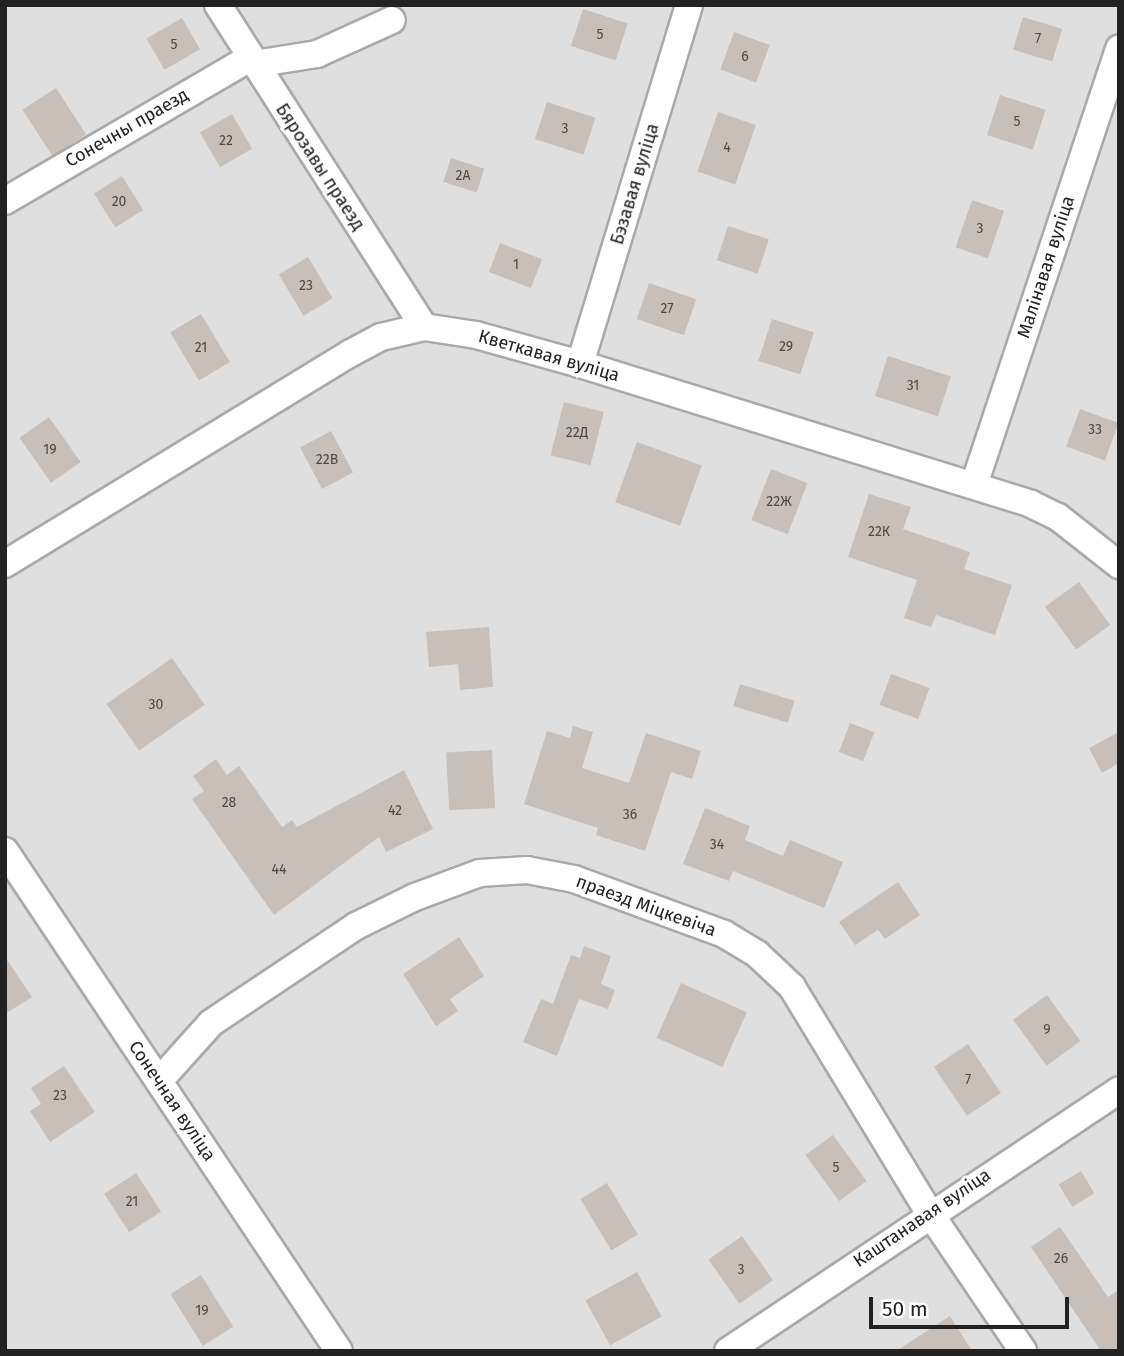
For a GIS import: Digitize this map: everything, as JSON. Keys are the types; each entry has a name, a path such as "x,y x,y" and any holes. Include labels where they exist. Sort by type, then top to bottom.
{"street":[{"name":"Бярозавы праезд","path":"218,5 424,327"},
{"name":"Бэзавая вуліца","path":"580,364 689,5"},
{"name":"Сонечны праезд","path":"5,201 252,61 317,54 392,20"},
{"name":"Малінавая вуліца","path":"974,485 1117,62"},
{"name":"Кветкавая вуліца","path":"5,564 349,354 381,337 424,327 476,335 580,364 974,485 1058,517 1119,565"},
{"name":"Сонечная вуліца","path":"5,851 339,1351"},
{"name":"праезд Міцкевіча","path":"159,1081 211,1023 356,926 480,873 527,870 574,879 691,920 757,954 813,1014 929,1212 1023,1351"},
{"name":"Каштанавая вуліца","path":"728,1351 929,1212 1119,1090"}],"shaded area":[{"path":"5,5 1119,5 1119,1351 5,1351"}],"building":[{"path":"583,9 628,24 616,61 571,46"},
{"path":"1023,17 1062,29 1052,62 1013,50"},
{"path":"182,18 200,49 164,70 146,38"},
{"path":"734,32 770,45 756,83 720,70"},
{"path":"56,88 86,134 52,156 22,110"},
{"path":"1000,95 1046,110 1033,150 987,135"},
{"path":"547,102 596,118 583,155 535,139"},
{"path":"718,112 756,125 735,185 697,172"},
{"path":"232,114 252,149 220,167 200,132"},
{"path":"451,158 484,169 477,193 443,182"},
{"path":"122,176 143,210 115,227 94,193"},
{"path":"972,200 1004,211 988,258 956,247"},
{"path":"728,226 769,239 758,274 717,260"},
{"path":"500,243 542,259 531,288 489,272"},
{"path":"308,257 333,298 304,316 279,275"},
{"path":"649,283 696,299 684,335 637,319"},
{"path":"201,314 230,362 199,381 170,333"},
{"path":"772,319 814,333 800,374 758,361"},
{"path":"888,356 951,376 938,416 875,396"},
{"path":"564,402 604,412 590,465 551,455"},
{"path":"1080,409 1119,423 1105,461 1066,447"},
{"path":"49,417 81,462 51,483 20,438"},
{"path":"331,431 353,472 322,489 300,447"},
{"path":"637,442 702,466 680,526 615,502"},
{"path":"771,469 807,483 788,534 751,520"},
{"path":"869,494 911,507 903,529 970,552 964,569 1012,585 995,635 936,615 931,627 904,618 917,580 848,557"},
{"path":"1079,582 1110,625 1076,650 1045,607"},
{"path":"489,627 493,687 460,690 458,664 429,667 426,632"},
{"path":"172,658 205,705 139,751 106,704"},
{"path":"891,674 930,688 918,719 880,705"},
{"path":"740,684 795,701 788,723 733,706"},
{"path":"850,723 874,732 863,761 839,752"},
{"path":"573,726 593,732 582,768 629,783 646,733 701,751 692,779 671,772 645,851 596,835 598,828 524,804 547,731 570,738"},
{"path":"1119,732 1119,763 1102,773 1089,748"},
{"path":"492,750 495,808 449,810 446,752"},
{"path":"216,759 227,775 239,766 282,827 292,820 297,827 404,770 433,829 386,852 379,837 274,915 192,799 204,791 193,776"},
{"path":"705,808 750,826 745,840 783,856 790,840 843,862 824,908 733,871 729,881 683,864"},
{"path":"898,882 920,915 885,939 878,930 855,945 839,922"},
{"path":"459,937 484,976 450,999 458,1011 436,1026 403,974"},
{"path":"584,946 611,956 601,984 615,990 608,1009 579,999 557,1056 523,1042 541,999 553,1004 571,955 580,958"},
{"path":"5,957 32,997 5,1014"},
{"path":"681,983 747,1012 722,1067 657,1038"},
{"path":"1047,995 1081,1041 1047,1066 1013,1020"},
{"path":"968,1044 1001,1093 967,1116 934,1067"},
{"path":"64,1066 95,1112 50,1142 30,1111 41,1104 31,1088"},
{"path":"833,1135 867,1181 839,1201 805,1155"},
{"path":"1081,1171 1094,1193 1072,1207 1059,1184"},
{"path":"136,1173 161,1212 129,1232 104,1194"},
{"path":"607,1183 638,1234 611,1250 580,1199"},
{"path":"1060,1227 1108,1297 1119,1290 1119,1351 1101,1351 1031,1247"},
{"path":"742,1236 773,1280 739,1304 708,1260"},
{"path":"637,1272 662,1317 610,1345 585,1301"},
{"path":"201,1275 233,1327 203,1346 170,1294"},
{"path":"950,1316 972,1351 896,1351"}]}
